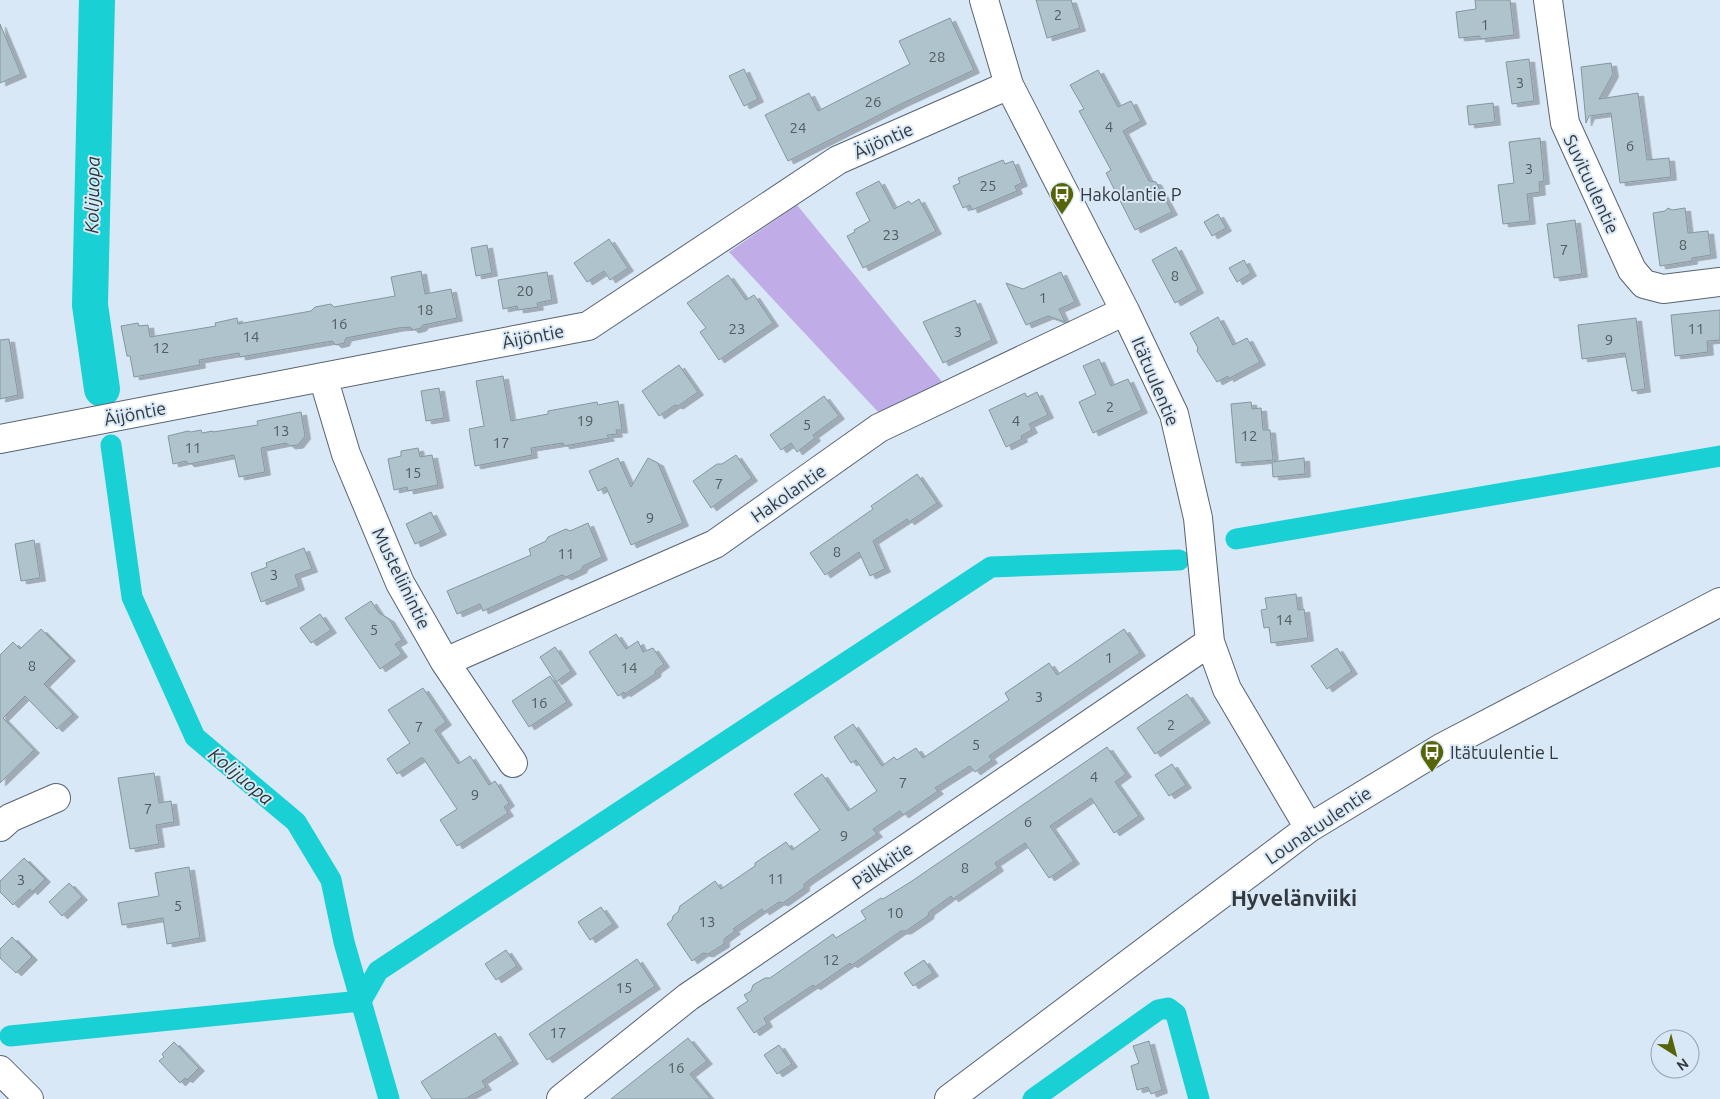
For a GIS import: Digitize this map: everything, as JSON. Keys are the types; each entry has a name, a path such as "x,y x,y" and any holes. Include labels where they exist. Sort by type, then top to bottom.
{"street":[{"name":"Itätuulentie","path":"984,0 1009,85 1125,312 1174,414 1198,518 1210,642 1227,689 1308,828"},
{"name":"Suvituulentie","path":"1548,0 1565,123 1632,270 1644,284 1663,289 1720,282"},
{"name":"Äijöntie","path":"0,439 588,326 838,160 1009,85"},
{"name":"Hakolantie","path":"445,662 715,544 879,428 1125,312"},
{"name":"Musteliinintie","path":"324,377 346,454 396,574 445,662 513,763"},
{"name":"Lounatuulentie","path":"949,1099 1308,828 1441,748 1720,602"},
{"name":"Pälkkitie","path":"562,1099 688,997 1210,642"},
{"path":"0,827 10,818 56,798"},
{"path":"0,1070 29,1099"}],"shaded area":[{"path":"797,205 943,383 880,414 729,252"}],"building":[{"path":"1036,0 1071,0 1080,28 1047,38"},
{"path":"1475,0 1510,0 1514,35 1480,39 1480,36 1459,38 1456,12 1476,9"},
{"path":"950,18 974,70 903,103 788,161 765,115 809,93 818,111 910,64 899,41"},
{"path":"0,24 21,74 0,83"},
{"path":"1529,59 1534,101 1512,104 1506,62"},
{"path":"1611,63 1613,74 1599,99 1638,93 1647,160 1669,158 1671,177 1620,183 1611,113 1589,116 1586,123 1581,67"},
{"path":"744,69 758,99 744,106 729,76"},
{"path":"1098,70 1118,107 1131,101 1141,121 1123,131 1149,181 1156,182 1172,212 1135,230 1106,173 1111,170 1079,111 1084,109 1070,85"},
{"path":"1493,103 1495,122 1469,125 1467,106"},
{"path":"1540,138 1544,181 1539,182 1540,192 1527,194 1530,221 1503,224 1498,185 1514,183 1509,142"},
{"path":"1003,160 1005,164 1013,161 1022,183 1015,186 1017,191 972,210 970,205 963,208 953,186 960,183 958,178"},
{"path":"879,181 894,209 909,201 911,204 919,199 936,231 863,268 847,236 870,221 856,193"},
{"path":"1668,208 1672,210 1685,208 1688,233 1708,231 1711,255 1692,258 1692,261 1660,266 1653,213 1665,211"},
{"path":"1218,214 1226,228 1212,236 1204,222"},
{"path":"1575,220 1582,274 1554,278 1547,224"},
{"path":"609,239 628,268 610,280 604,271 587,282 574,263"},
{"path":"487,245 492,273 476,276 471,248"},
{"path":"1176,247 1198,290 1175,303 1152,260"},
{"path":"1244,260 1251,273 1237,282 1229,268"},
{"path":"421,271 425,294 451,289 457,318 423,325 421,328 413,330 410,327 398,328 346,338 344,343 336,345 332,341 240,357 239,353 199,360 200,365 134,377 130,356 127,356 121,326 138,323 139,326 148,325 150,337 216,326 215,323 237,318 238,324 311,311 315,307 331,304 334,307 395,296 391,277"},
{"path":"547,272 552,300 537,303 538,307 518,310 517,306 503,309 498,280"},
{"path":"1061,272 1075,302 1059,309 1065,322 1048,316 1026,325 1006,283 1023,289"},
{"path":"728,275 746,300 754,295 773,323 719,360 700,332 706,328 687,303"},
{"path":"975,300 992,340 943,363 923,322"},
{"path":"1720,310 1720,340 1707,341 1708,352 1675,356 1671,315"},
{"path":"1218,317 1233,345 1247,338 1260,362 1228,379 1228,376 1217,382 1197,351 1198,348 1190,333"},
{"path":"1636,318 1645,389 1632,391 1625,353 1582,359 1578,325"},
{"path":"9,339 18,395 0,399 0,340"},
{"path":"1099,359 1111,386 1128,379 1142,410 1093,433 1079,402 1096,394 1083,366"},
{"path":"679,365 698,392 659,416 642,391"},
{"path":"503,376 511,421 548,414 548,411 597,402 598,405 618,401 622,430 616,430 617,434 607,435 609,438 564,446 563,443 531,448 532,455 475,466 469,429 484,426 476,381"},
{"path":"439,388 444,418 426,421 421,391"},
{"path":"1037,392 1048,415 1029,424 1032,430 1021,436 1022,439 1006,447 989,410 1025,393 1027,397"},
{"path":"824,396 839,416 813,435 815,438 797,452 791,443 781,450 770,435"},
{"path":"1251,402 1252,409 1261,408 1263,430 1270,430 1273,460 1236,463 1231,404"},
{"path":"301,412 305,436 298,445 290,446 286,443 261,448 265,472 239,477 234,455 189,464 186,461 173,464 168,436 188,431 201,430 202,433 258,425 257,421"},
{"path":"418,448 420,457 432,455 438,485 408,491 407,487 394,490 388,459 401,456 401,451"},
{"path":"736,455 752,478 711,508 693,481 717,464 722,464"},
{"path":"618,458 631,487 648,458 658,463 683,523 631,545 606,487 598,491 589,471"},
{"path":"1304,458 1305,474 1273,477 1272,462"},
{"path":"917,474 937,503 909,522 907,519 873,541 885,569 870,576 859,552 825,575 810,553 873,509 871,506"},
{"path":"431,512 441,532 415,544 406,524"},
{"path":"588,523 602,557 566,577 562,575 483,611 480,604 457,614 447,591 531,555 529,549 546,541 548,537 566,529 570,531"},
{"path":"34,540 40,578 21,581 15,544"},
{"path":"304,548 312,569 295,575 299,587 261,602 251,573 267,567 266,563"},
{"path":"1296,594 1298,610 1304,609 1308,638 1271,643 1269,627 1264,628 1261,610 1267,609 1265,598"},
{"path":"371,601 379,613 389,619 402,640 395,644 402,654 380,669 345,618"},
{"path":"320,614 331,630 311,643 300,628"},
{"path":"41,629 70,658 44,684 73,714 57,729 25,696 3,718 34,750 0,783 0,655 13,642 20,649"},
{"path":"1124,629 1140,653 989,756 992,760 975,772 970,766 935,788 938,791 903,815 900,811 873,829 877,834 809,880 804,884 804,888 783,903 779,902 764,912 762,909 733,929 735,931 724,939 724,944 708,954 703,953 692,961 667,924 678,912 680,906 715,881 721,889 786,842 792,850 820,830 794,794 822,774 848,811 877,791 856,760 851,763 834,737 853,724 882,766 894,757 897,760 916,748 923,758 1009,700 1005,693 1049,663 1057,675"},
{"path":"616,634 626,649 638,641 643,652 653,648 664,664 656,670 655,674 625,694 624,692 618,696 589,652"},
{"path":"555,647 571,671 556,682 540,657"},
{"path":"1337,648 1352,671 1327,689 1311,666"},
{"path":"550,676 567,702 529,727 512,701"},
{"path":"423,688 446,722 435,730 458,764 470,756 489,785 495,781 509,803 504,807 508,813 457,846 440,820 457,809 423,758 397,774 387,759 410,743 388,710"},
{"path":"1187,694 1205,720 1155,754 1137,728"},
{"path":"1107,747 1126,774 1115,782 1139,816 1114,833 1091,798 1050,826 1074,861 1049,878 1025,843 995,863 998,868 953,899 951,896 929,912 928,916 906,931 901,931 852,965 850,963 815,987 813,985 764,1018 767,1024 754,1033 737,1008 748,1001 744,995 751,991 753,985 765,978 770,978 833,934 836,938 866,919 861,911 912,881"},
{"path":"1172,764 1186,785 1169,796 1155,775"},
{"path":"154,773 159,803 171,801 174,822 156,825 159,844 130,849 118,778"},
{"path":"24,858 45,879 32,892 30,889 13,905 0,892 0,881"},
{"path":"189,867 200,938 167,944 163,918 122,925 118,903 159,896 155,873"},
{"path":"69,883 82,897 62,916 49,902"},
{"path":"601,907 613,924 590,940 578,922"},
{"path":"12,937 32,957 16,973 0,958 0,949"},
{"path":"506,950 517,966 496,980 485,964"},
{"path":"637,959 655,986 547,1060 529,1034"},
{"path":"924,960 933,973 913,986 904,973"},
{"path":"495,1033 513,1061 482,1081 486,1087 465,1099 432,1099 421,1082"},
{"path":"688,1038 707,1061 690,1074 711,1099 611,1099"},
{"path":"1149,1041 1162,1090 1151,1094 1148,1087 1137,1090 1131,1066 1139,1063 1133,1046"},
{"path":"174,1042 199,1068 187,1080 185,1078 180,1083 159,1061 164,1057 162,1054"},
{"path":"779,1045 792,1064 777,1074 764,1055"}],"waterway":[{"name":"Kolijuopa","path":"97,0 90,305 102,389"},
{"name":"Kolijuopa","path":"111,445 132,597 195,737 296,822 331,880 344,942 389,1099"},
{"path":"1236,539 1720,456"},
{"path":"10,1036 361,1001 378,971 991,567 1179,560"},
{"path":"1033,1099 1158,1010 1168,1008 1176,1014 1199,1099"}],"place":[{"name":"Hakolantie P","path":"1062,215"},
{"name":"Itätuulentie L","path":"1432,773"}],"district":[{"name":"Hyvelänviiki","path":"1294,897"}]}
